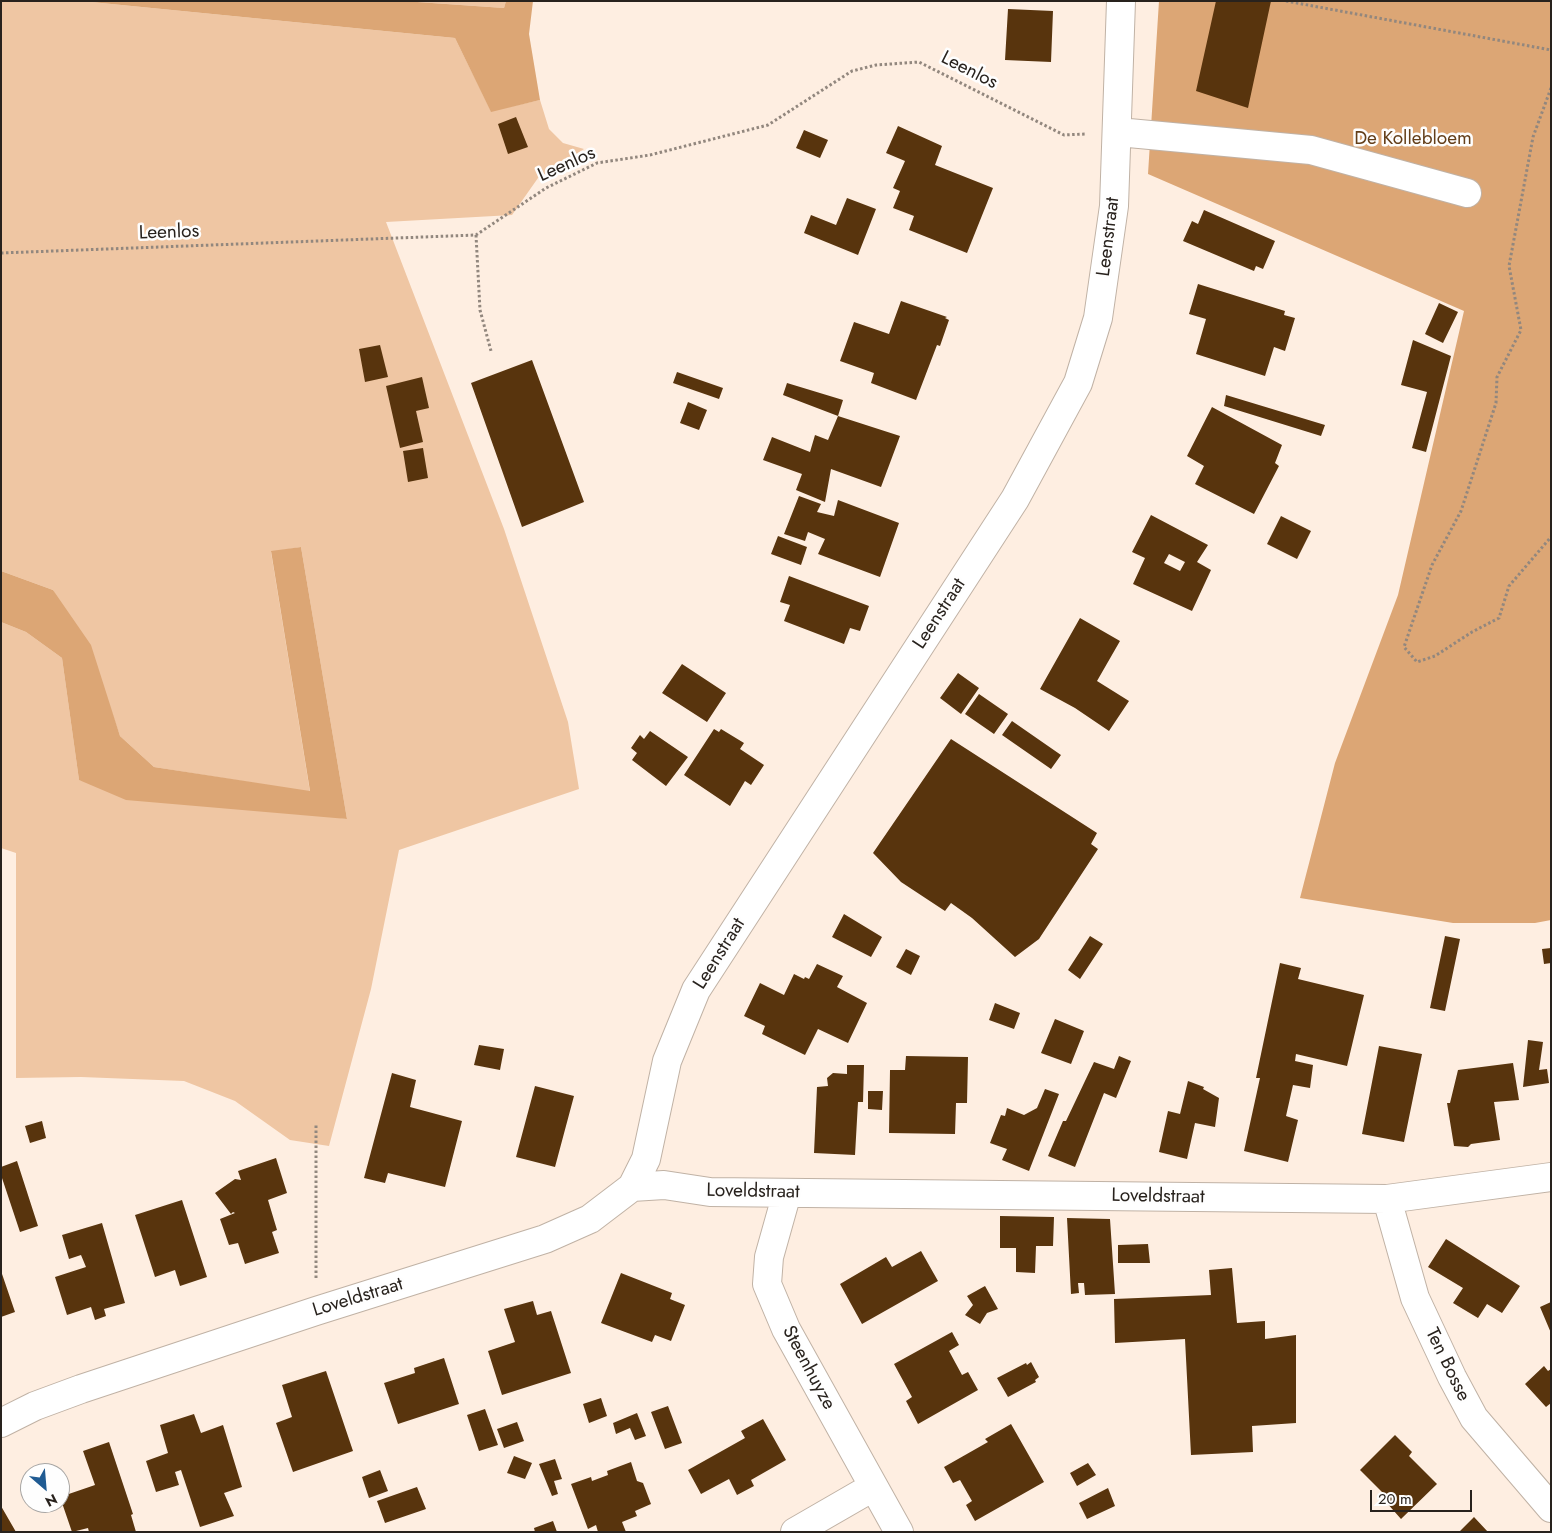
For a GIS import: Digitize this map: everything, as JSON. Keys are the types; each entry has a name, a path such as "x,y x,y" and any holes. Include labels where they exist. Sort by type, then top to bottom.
{"street":[{"name":"Leenstraat","path":"632,1186 646,1159 667,1061 696,990 1016,499 1078,383 1098,318 1114,206 1121,1"},
{"path":"1118,132 1311,150 1467,193"},
{"name":"Loveldstraat","path":"1,1424 35,1406 81,1389 316,1311 545,1239 590,1219 632,1186 664,1186 699,1191 787,1193 1387,1199 1551,1177"},
{"name":"Steenhuyze","path":"787,1193 769,1257 767,1284 786,1329 899,1532"},
{"name":"Ten Bosse","path":"1387,1199 1415,1298 1452,1377 1474,1418 1551,1508"},
{"path":"795,1532 873,1487"}],"path":[{"path":"1286,1 1551,50"},
{"name":"Leenlos","path":"1,253 476,235 546,188 597,163 650,156 768,126 852,71 876,65 919,62 1064,135 1118,132"},
{"path":"1551,88 1532,137 1509,266 1521,330 1497,377 1496,403 1462,511 1432,565 1404,647 1417,662 1435,656 1472,632 1499,618 1509,586 1551,537"},
{"path":"1548,95 1551,100"},
{"path":"476,235 480,310 491,352"},
{"path":"316,1123 316,1311"}],"shaded area":[{"path":"1,1 81,1 455,38 491,111 540,100 549,129 563,143 584,149 538,178 512,215 386,222 504,529 568,722 579,789 399,850 371,989 329,1146 290,1140 235,1101 184,1081 81,1077 16,1078 16,853 1,848 1,622 26,632 62,658 79,780 347,819 301,547 271,552 310,792 154,767 120,736 105,693 53,590 1,571"},
{"path":"403,1 506,1 504,8"}],"green space":[{"path":"81,1 403,1 504,8 506,1 533,1 529,34 540,100 491,112 455,38"},
{"name":"De Kollebloem","path":"1159,1 1551,1 1551,920 1535,923 1453,923 1300,898 1335,763 1398,595 1464,311 1148,174"},
{"path":"301,547 347,819 126,800 79,780 62,658 26,632 1,622 1,571 53,590 91,645 120,736 154,767 310,791 271,551"}],"building":[{"path":"1216,1 1271,1 1248,108 1196,91"},
{"path":"1008,9 1053,11 1051,62 1005,60"},
{"path":"516,117 528,147 508,154 498,124"},
{"path":"898,126 942,146 935,165 993,188 967,253 909,230 914,216 893,208 900,191 893,188 905,161 886,153"},
{"path":"804,130 828,140 820,158 796,148"},
{"path":"847,198 876,209 858,255 804,233 811,215 836,225"},
{"path":"1204,210 1275,241 1263,269 1256,266 1254,271 1183,241 1192,221 1198,224"},
{"path":"1198,284 1285,311 1284,315 1295,318 1285,351 1274,347 1265,376 1196,354 1206,319 1189,314"},
{"path":"901,301 947,317 945,318 949,320 940,346 937,345 916,400 871,383 874,373 840,361 854,322 889,334"},
{"path":"1439,303 1458,312 1443,343 1425,334"},
{"path":"1413,340 1451,356 1426,452 1412,448 1427,392 1401,385"},
{"path":"380,345 388,377 365,382 359,349"},
{"path":"532,360 584,502 522,527 471,383"},
{"path":"677,372 723,388 719,399 673,383"},
{"path":"422,377 429,408 416,411 423,442 400,448 386,386"},
{"path":"787,383 843,400 838,416 783,395"},
{"path":"1226,395 1325,425 1321,436 1224,406"},
{"path":"688,402 707,410 699,430 680,423"},
{"path":"1212,407 1282,445 1275,463 1279,466 1254,514 1195,484 1204,466 1187,456"},
{"path":"838,416 900,436 881,487 831,469 825,502 796,490 802,474 763,460 772,437 810,452 815,435 828,440"},
{"path":"423,448 428,478 408,482 403,451"},
{"path":"799,496 821,504 817,512 834,516 838,500 899,523 880,577 818,554 825,539 808,532 805,541 784,534"},
{"path":"1151,515 1208,545 1197,562 1211,570 1192,611 1133,584 1145,558 1132,552","holes":["1169,554 1185,562 1180,571 1164,563"]},
{"path":"1281,516 1311,531 1297,559 1267,544"},
{"path":"778,536 807,547 801,565 771,554"},
{"path":"789,576 869,606 860,631 850,628 844,644 784,621 790,605 780,602"},
{"path":"1080,618 1120,641 1097,681 1129,701 1109,731 1075,708 1040,689"},
{"path":"682,664 726,693 707,722 662,693"},
{"path":"958,673 979,688 961,714 940,698"},
{"path":"979,694 1008,714 994,734 965,714"},
{"path":"1012,721 1061,755 1051,769 1002,735"},
{"path":"714,729 719,732 721,729 744,743 740,749 764,765 751,785 745,781 730,806 684,775"},
{"path":"650,731 688,757 666,786 632,760 637,753 631,748 640,735 644,739"},
{"path":"951,739 1097,833 1091,844 1098,849 1039,939 1015,957 972,918 951,903 945,911 901,882 873,853"},
{"path":"844,914 882,937 871,957 832,937"},
{"path":"1090,936 1103,944 1080,979 1068,970"},
{"path":"1445,936 1460,939 1445,1011 1430,1008"},
{"path":"1551,948 1551,963 1544,964 1542,949"},
{"path":"906,949 920,956 911,975 896,967"},
{"path":"1280,963 1301,968 1298,979 1364,995 1347,1066 1296,1054 1295,1061 1313,1065 1310,1088 1293,1085 1286,1116 1298,1120 1288,1162 1244,1151 1260,1078 1256,1078"},
{"path":"817,964 843,976 837,987 867,1003 848,1043 818,1029 805,1055 762,1034 765,1026 744,1016 760,983 784,995 794,974 804,979 805,977 809,979"},
{"path":"995,1003 1020,1013 1014,1029 989,1020"},
{"path":"1055,1019 1084,1031 1071,1064 1041,1053"},
{"path":"1528,1040 1543,1042 1539,1070 1547,1069 1549,1083 1523,1087"},
{"path":"479,1045 504,1049 500,1070 474,1065"},
{"path":"1379,1046 1422,1054 1404,1142 1362,1134"},
{"path":"906,1056 968,1057 967,1103 956,1103 955,1134 889,1133 890,1070 905,1070"},
{"path":"1119,1056 1131,1061 1116,1098 1104,1093 1075,1167 1048,1156 1063,1121 1066,1121 1094,1062 1114,1069"},
{"path":"1513,1063 1519,1100 1494,1102 1500,1140 1471,1144 1468,1147 1454,1146 1447,1103 1450,1103 1458,1070"},
{"path":"847,1065 864,1065 863,1102 858,1102 855,1155 814,1153 817,1087 828,1086 827,1078 833,1073 847,1074"},
{"path":"392,1073 416,1080 410,1107 462,1121 445,1187 388,1173 385,1183 364,1178"},
{"path":"1188,1081 1204,1087 1203,1089 1219,1098 1215,1127 1195,1123 1187,1159 1159,1152 1168,1111 1180,1114"},
{"path":"535,1086 574,1096 555,1167 516,1157"},
{"path":"1045,1089 1059,1094 1029,1171 1002,1160 1007,1149 990,1143 1001,1115 1005,1116 1007,1108 1024,1115 1037,1108"},
{"path":"868,1091 883,1091 882,1110 868,1109"},
{"path":"42,1121 46,1138 30,1143 25,1126"},
{"path":"276,1158 287,1193 268,1200 277,1230 272,1232 279,1253 245,1264 238,1243 229,1245 220,1219 235,1213 231,1214 215,1193 235,1179 241,1180 238,1171"},
{"path":"17,1161 38,1226 20,1232 1,1175 1,1167"},
{"path":"182,1200 207,1277 180,1286 175,1270 155,1277 135,1215"},
{"path":"1000,1216 1054,1217 1053,1246 1036,1246 1035,1273 1016,1272 1016,1248 1000,1248"},
{"path":"1067,1218 1110,1219 1115,1294 1085,1295 1084,1283 1078,1283 1079,1293 1071,1294"},
{"path":"102,1223 125,1303 104,1309 106,1316 95,1320 91,1307 67,1315 55,1277 86,1267 81,1255 69,1259 62,1235"},
{"path":"1446,1239 1520,1286 1502,1313 1487,1304 1478,1318 1453,1303 1463,1288 1428,1267"},
{"path":"1148,1244 1150,1263 1118,1263 1118,1245"},
{"path":"921,1251 938,1281 862,1324 840,1284 886,1257 892,1267"},
{"path":"1232,1268 1237,1323 1265,1321 1265,1339 1296,1335 1296,1423 1252,1426 1253,1452 1191,1455 1185,1339 1115,1343 1114,1299 1211,1295 1209,1270"},
{"path":"1,1271 15,1312 1,1317"},
{"path":"621,1273 672,1293 670,1299 685,1305 671,1341 655,1335 652,1342 601,1323"},
{"path":"985,1286 998,1309 987,1313 980,1324 965,1315 973,1305 967,1296"},
{"path":"533,1301 537,1315 551,1311 571,1373 502,1395 488,1351 515,1342 504,1309"},
{"path":"1551,1302 1551,1333 1540,1307"},
{"path":"952,1332 959,1345 949,1351 962,1375 968,1372 978,1390 918,1424 906,1401 912,1397 894,1364"},
{"path":"444,1358 459,1404 398,1424 384,1383 415,1373 414,1368"},
{"path":"1031,1362 1039,1377 1035,1380 1036,1382 1008,1397 997,1378"},
{"path":"1544,1366 1548,1371 1551,1369 1551,1403 1546,1407 1525,1384"},
{"path":"326,1371 353,1451 293,1472 276,1423 292,1417 282,1385"},
{"path":"601,1398 607,1416 589,1423 583,1404"},
{"path":"668,1406 682,1443 665,1449 651,1412"},
{"path":"485,1409 498,1445 479,1451 467,1415"},
{"path":"637,1413 646,1436 635,1440 630,1428 616,1434 613,1423"},
{"path":"194,1414 201,1433 223,1425 242,1487 224,1493 234,1516 200,1527 181,1470 175,1472 179,1485 156,1492 146,1461 168,1453 160,1425"},
{"path":"763,1419 786,1460 751,1480 754,1486 737,1495 729,1479 701,1494 688,1470 745,1438 741,1431"},
{"path":"517,1422 524,1441 504,1448 497,1429"},
{"path":"1011,1424 1044,1482 975,1521 966,1505 972,1501 960,1480 953,1483 944,1467 988,1442 985,1439"},
{"path":"1395,1435 1412,1452 1409,1456 1437,1484 1401,1519 1386,1502 1389,1499 1360,1470"},
{"path":"109,1442 133,1514 131,1515 136,1532 89,1532 88,1528 72,1532 65,1513 70,1513 70,1494 95,1485 83,1451"},
{"path":"514,1456 532,1463 525,1479 507,1473"},
{"path":"555,1459 562,1479 554,1481 558,1494 552,1496 539,1464"},
{"path":"631,1462 637,1481 643,1483 651,1504 635,1511 637,1516 622,1522 626,1532 598,1532 596,1525 588,1529 571,1484 591,1477 592,1481 608,1475 607,1471"},
{"path":"1088,1463 1096,1475 1077,1486 1070,1473"},
{"path":"380,1470 388,1491 369,1498 362,1477"},
{"path":"417,1487 426,1509 385,1523 377,1501"},
{"path":"1108,1488 1115,1506 1087,1519 1079,1503"},
{"path":"1,1506 16,1532 1,1532"},
{"path":"1474,1517 1488,1532 1459,1532"},
{"path":"553,1521 557,1532 535,1532 534,1528"}]}
